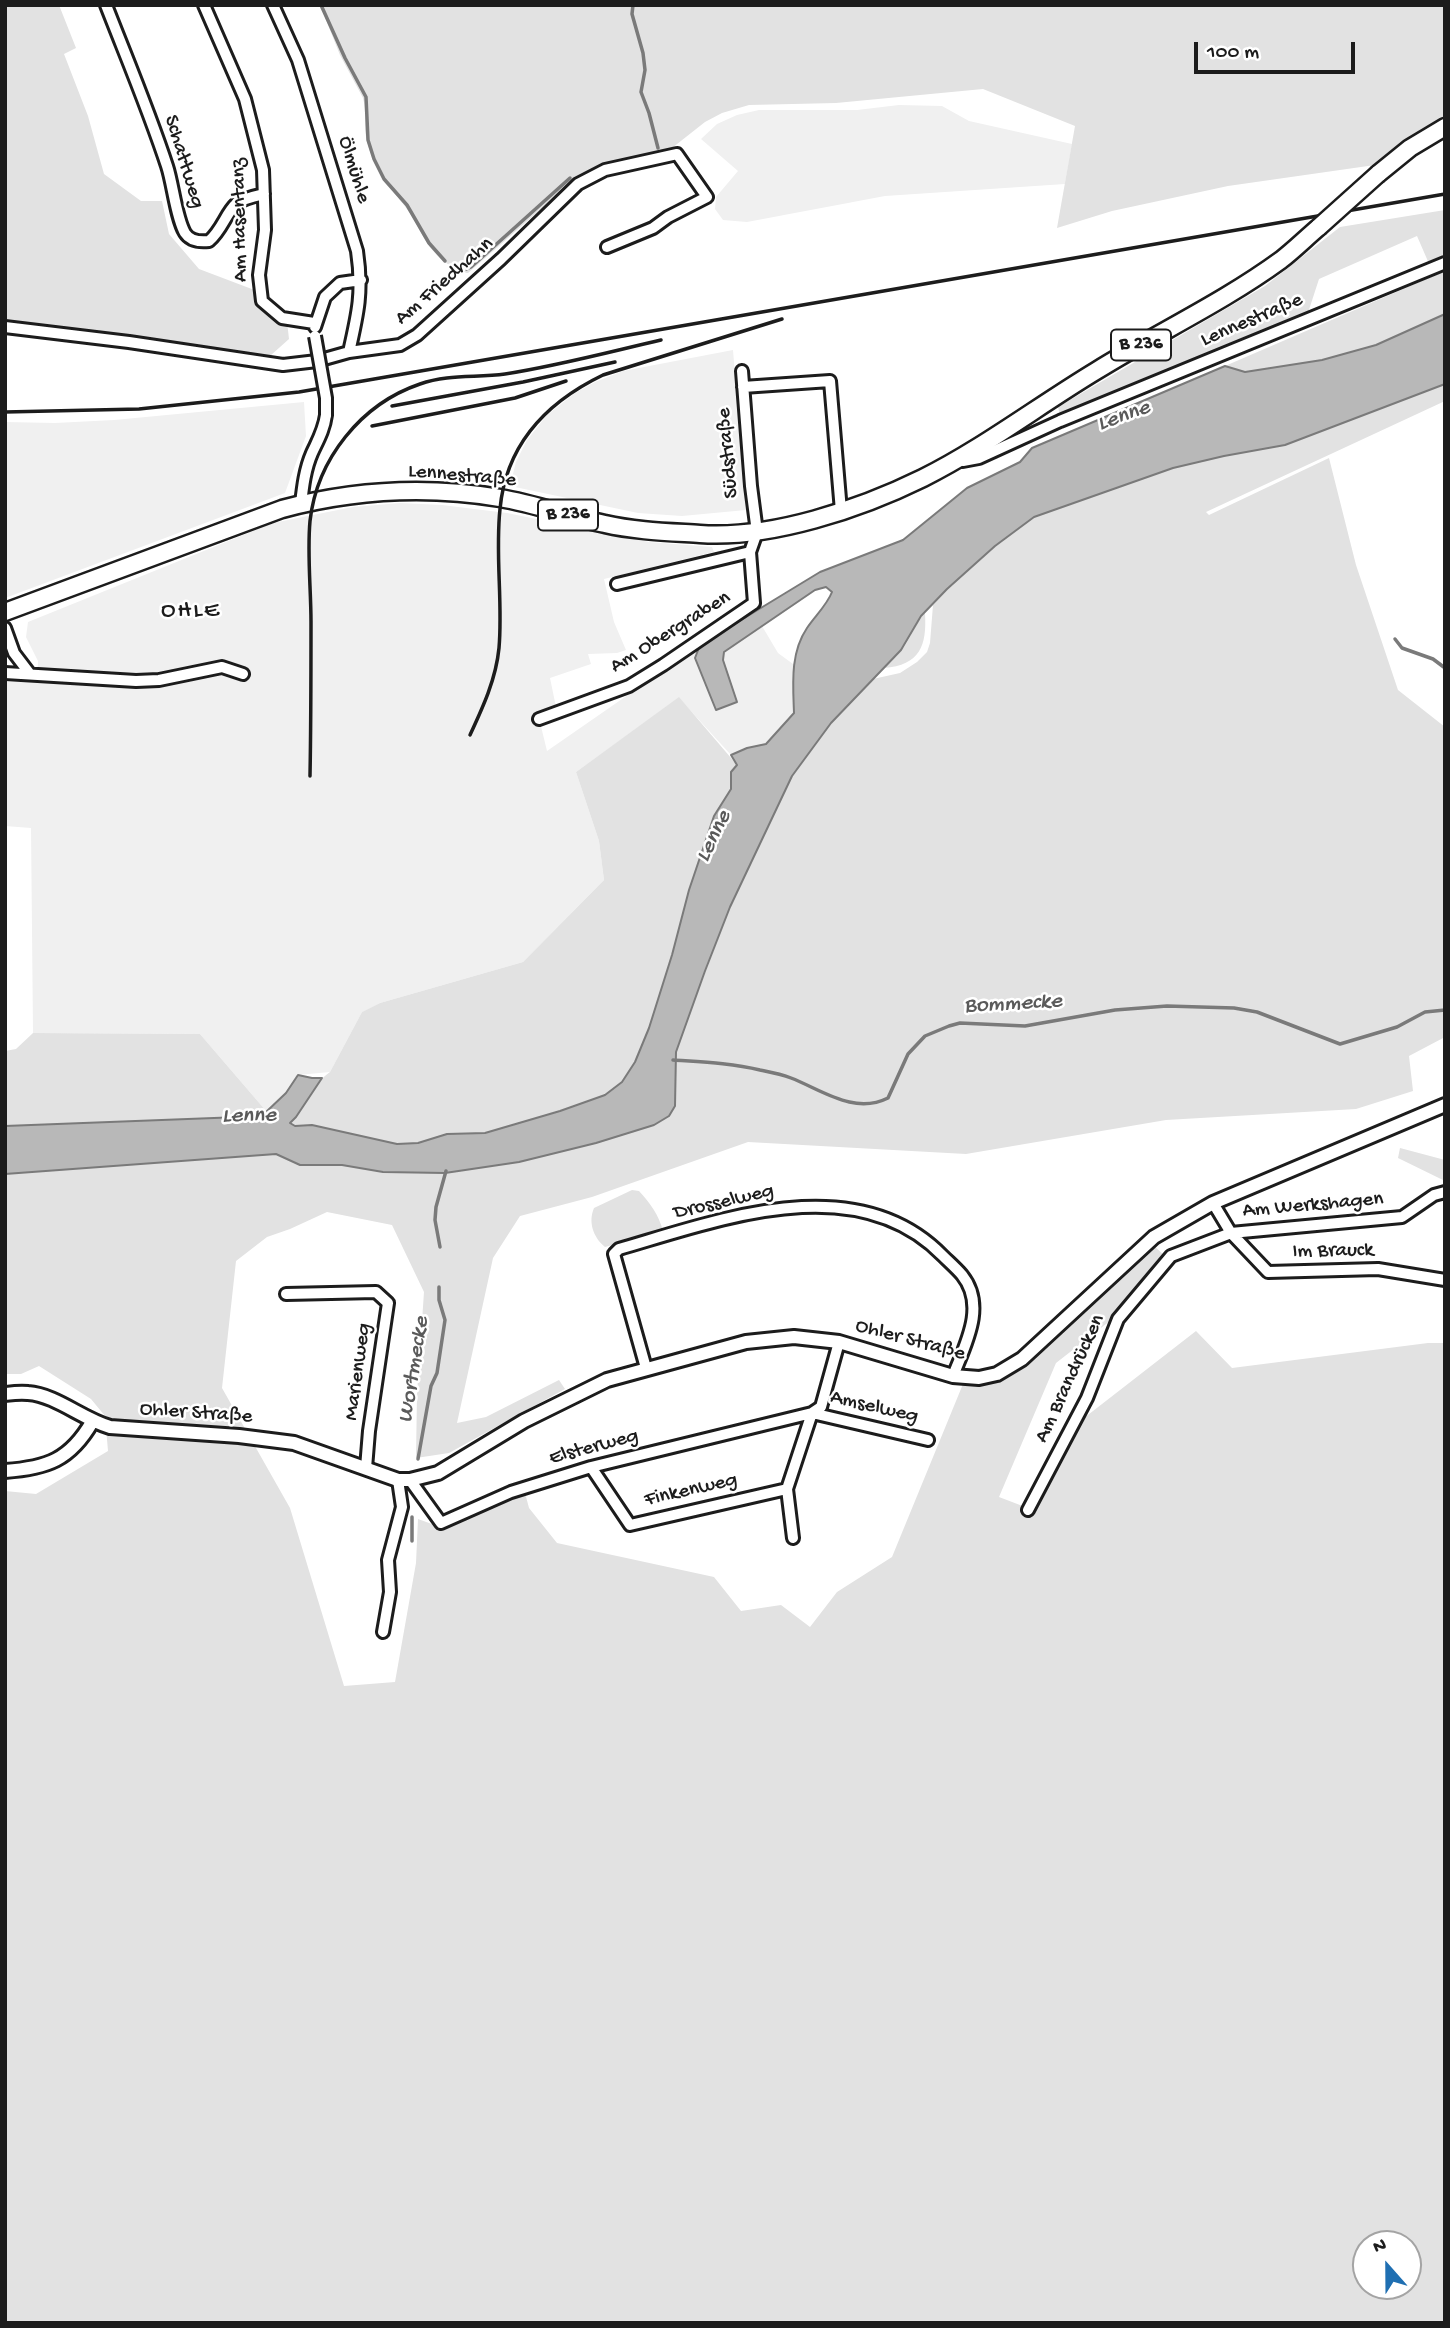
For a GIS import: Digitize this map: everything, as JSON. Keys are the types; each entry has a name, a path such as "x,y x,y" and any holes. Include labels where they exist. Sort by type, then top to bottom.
{"main road":[{"name":"Lennestraße","path":"5,612 301,504 352,495 416,490 501,498 620,526 704,535 757,532 841,511 922,478 959,458 1097,370 1231,293 1283,259 1378,174 1410,148 1445,127"}],"street":[{"name":"Schattweg","path":"106,5 156,135 186,235 197,242 209,242 219,232 234,205 264,194"},
{"name":"Am Hasentanz","path":"204,5 245,99 263,170 265,230 259,275 262,301 282,318 314,323"},
{"name":"Ölmühle","path":"273,5 298,60 357,251 361,280 360,305 349,352"},
{"name":"Am Friedhahn","path":"5,327 284,365 400,345 417,335 578,184 606,170 677,153 707,197 653,228 607,247"},
{"name":"Lennestraße","path":"959,458 963,461 979,458 1060,421 1445,263"},
{"path":"301,504 304,476 324,429 326,415 326,398 314,323 325,297 341,282 361,280"},
{"name":"Südstraße","path":"742,371 757,532"},
{"path":"743,387 830,381 841,511"},
{"name":"Am Obergraben","path":"539,719 629,685 754,603 750,552 757,532"},
{"path":"617,584 750,552"},
{"path":"5,628 14,653 30,674"},
{"path":"5,673 136,681 159,680 222,667 243,674"},
{"name":"Ohler Straße","path":"5,1394 37,1395 57,1402 92,1422 121,1429 239,1436 294,1443 404,1480 438,1473 524,1421 607,1380 746,1342 794,1336 839,1342 953,1376 979,1378 998,1374 1022,1359 1154,1237 1213,1203 1445,1105"},
{"name":"Am Werkshagen","path":"1231,1233 1402,1217 1440,1194"},
{"name":"Im Brauck","path":"1213,1203 1231,1233 1268,1272 1378,1269 1445,1280"},
{"name":"Drosselweg","path":"646,1368 614,1254 619,1250 732,1216 796,1206 852,1209 895,1222 933,1245 964,1277 972,1301 973,1324 953,1376"},
{"name":"Am Brandrücken","path":"1028,1510 1087,1398 1118,1320 1171,1256 1231,1233"},
{"name":"Marienweg","path":"286,1294 376,1292 388,1303 366,1468"},
{"name":"Amselweg","path":"793,1538 787,1489 812,1413 821,1407 839,1342"},
{"name":"Amselweg","path":"812,1413 928,1440"},
{"name":"Elsterweg","path":"404,1480 441,1523 511,1492 591,1467 812,1413"},
{"path":"5,1471 40,1467 57,1461 77,1444 92,1422"},
{"name":"Finkenweg","path":"591,1467 630,1525 787,1489"},
{"path":"383,1632 390,1592 388,1560 402,1507 404,1480"}],"shaded area":[{"path":"5,5 59,5 76,48 64,54 88,116 104,174 141,201 162,201 169,234 199,269 265,294 286,313 289,339 270,356 238,354 88,330 5,324"},
{"path":"320,5 1445,5 1445,117 1421,129 1382,164 1228,186 1112,211 1057,228 1075,126 983,89 836,103 749,105 722,113 705,122 672,148 607,167 574,180 465,273 449,265 433,251 377,168 366,135 363,98 340,55"},
{"path":"899,105 942,106 969,121 1072,144 1065,184 885,196 747,222 723,220 715,209 716,197 738,171 701,139 717,124 737,115 759,110 857,110"},
{"path":"1445,210 1445,260 1430,266 1417,236 1319,279 1306,319 1061,419 1058,407 1265,286 1340,227"},
{"path":"1445,271 1445,314 1376,345 1322,360 1245,372 1225,366"},
{"path":"733,350 746,510 682,516 638,513 510,486 516,462 527,440 547,415 575,393 623,371"},
{"path":"1445,384 1445,401 1206,512 1209,515 1329,458 1356,565 1398,690 1445,727 1445,1037 1409,1056 1413,1091 1356,1109 1166,1120 966,1154 748,1142 592,1197 520,1216 493,1258 457,1423 486,1417 559,1380 565,1389 449,1453 416,1458 424,1292 392,1225 327,1212 267,1237 236,1261 222,1388 290,1508 344,1686 395,1682 416,1563 418,1519 440,1527 525,1493 529,1508 557,1543 714,1577 741,1611 781,1605 810,1627 837,1592 892,1557 963,1384 1000,1378 1152,1244 1165,1256 1115,1317 1056,1363 999,1497 1033,1510 1084,1418 1196,1331 1232,1368 1445,1343 1445,2323 5,2323 5,1491 36,1494 108,1451 105,1416 91,1399 39,1366 21,1374 5,1374 5,1174 276,1154 300,1165 342,1165 383,1172 445,1173 519,1162 654,1125 676,1088 675,1053 730,907 792,776 831,723 873,679 900,673 927,652 933,605 995,546 1034,517 1173,468 1285,445"},
{"path":"304,402 306,436 285,493 5,598 5,422 114,420"},
{"path":"400,503 507,513 649,542 712,547 714,552 604,579 614,622 626,650 588,654 591,664 550,678 556,707 538,714 547,751 700,645 716,710 737,702 723,660 724,652 762,626 778,653 793,664 794,713 766,744 731,755 679,698 576,772 599,841 604,880 523,962 380,1003 362,1012 330,1072 298,1075 286,1093 267,1112 200,1034 33,1033 31,828 5,826 5,682 37,682 38,661 26,637 28,622 273,523 353,507"},
{"path":"925,613 924,635 919,652 906,663 884,668 904,647"},
{"path":"679,697 737,765 731,772 731,789 714,816 689,889 649,1028 635,1062 622,1082 605,1095 560,1111 485,1133 447,1134 418,1143 397,1144 312,1125 295,1126 289,1122 330,1072 362,1012 380,1003 523,962 604,880 599,841 576,772"},
{"path":"33,1033 200,1034 267,1112 240,1117 5,1126 5,1051 16,1049"},
{"path":"1400,1148 1445,1160 1445,1181 1398,1158"},
{"path":"632,1190 639,1191 650,1205 663,1231 605,1247 597,1239 593,1229 594,1208"}],"water":[{"name":"Lenne","path":"1445,314 1445,384 1285,445 1173,468 1034,517 995,546 947,589 921,616 901,650 831,723 792,776 730,907 676,1052 675,1106 669,1116 654,1125 519,1162 445,1173 383,1172 342,1165 300,1165 276,1154 5,1174 5,1126 240,1117 266,1112 286,1093 298,1075 322,1078 290,1123 295,1126 312,1125 397,1144 418,1143 447,1134 485,1133 605,1095 622,1082 635,1062 649,1028 689,890 714,816 731,789 731,772 737,765 731,755 766,744 794,713 794,669 798,648 807,628 832,592 826,587 815,590 724,652 723,660 737,702 716,710 695,658 700,645 820,572 903,540 967,488 1020,462 1032,448 1225,366 1245,372 1322,360 1376,345"}],"waterway":[{"path":"321,5 366,97 368,140 374,159 384,179 407,205 429,243 445,261"},
{"path":"633,5 632,14 645,70 641,92 658,148"},
{"path":"455,266 464,270 471,267 570,178"},
{"path":"1395,639 1402,648 1433,659 1445,668"},
{"name":"Bommecke","path":"673,1060 727,1064 776,1073 838,1099 863,1104 888,1098 908,1054 925,1036 960,1023 1025,1026 1115,1010 1167,1006 1234,1008 1257,1012 1340,1044 1397,1027 1425,1012 1445,1010"},
{"name":"Wortmecke","path":"440,1247 435,1220 436,1207 446,1171"},
{"name":"Wortmecke","path":"418,1459 431,1386 437,1373 445,1320 439,1300 439,1287"},
{"name":"Wortmecke","path":"412,1517 412,1541"}],"railway":[{"path":"5,412 139,409 299,392 1445,194"},
{"path":"470,735 492,682 499,648 500,509 504,486 520,445 547,412 564,398 603,375 782,319"},
{"path":"310,776 310,521 322,476 346,437 379,405 420,384 441,379 524,371 661,340"},
{"path":"392,406 615,362"},
{"path":"372,426 515,398 566,381"}],"district":[{"name":"OHLE","path":"191,612"}]}
